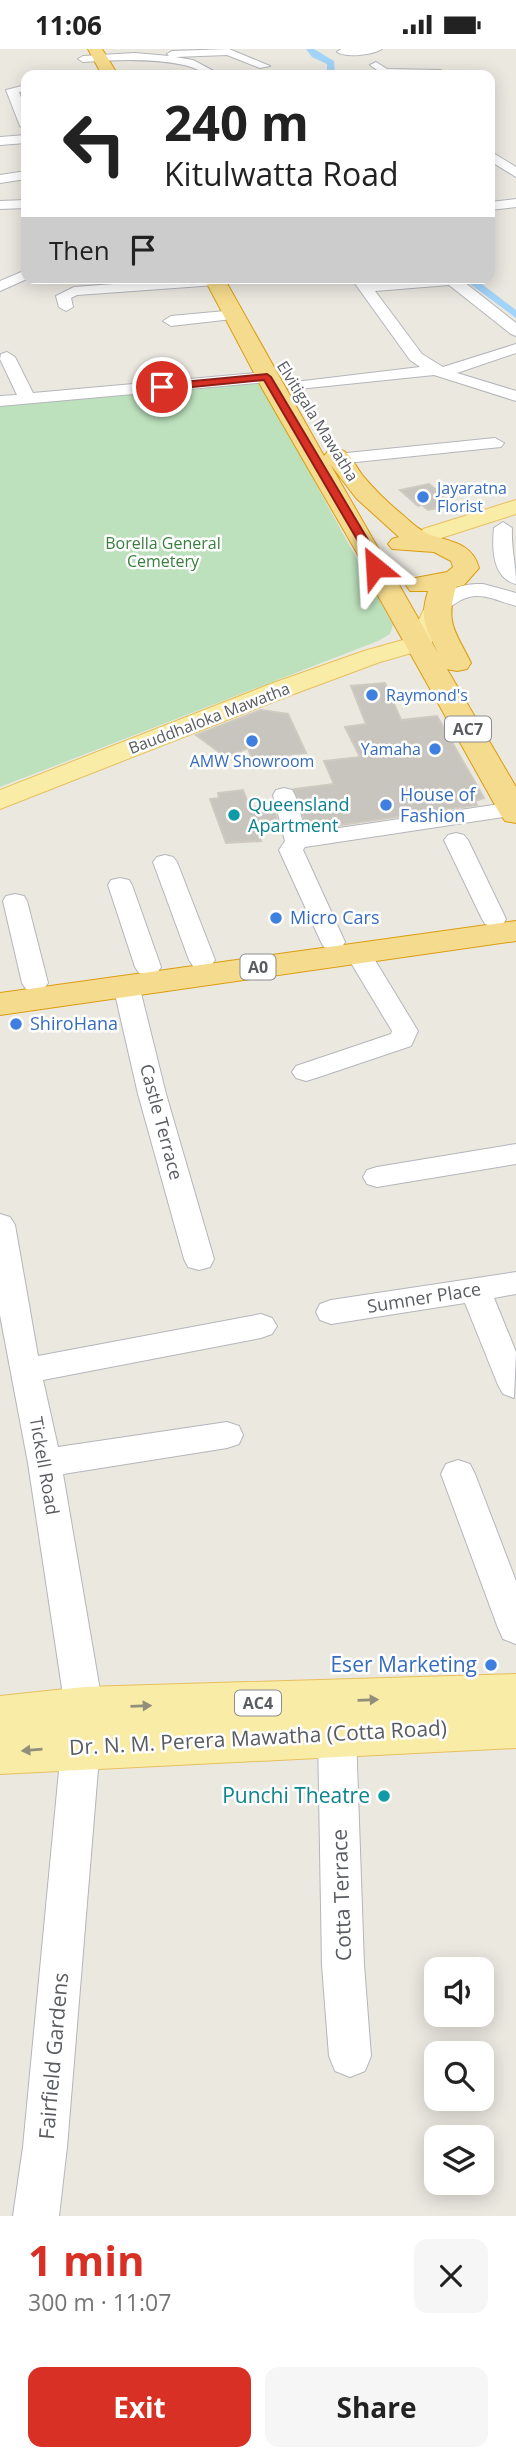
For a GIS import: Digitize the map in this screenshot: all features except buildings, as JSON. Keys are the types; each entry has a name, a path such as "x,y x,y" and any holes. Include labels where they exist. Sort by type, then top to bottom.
{"highway":[{"path":"89,54 105,70"},
{"name":"Elvitigala Mawatha","path":"223,284 267,377 377,567"},
{"name":"Elvitigala Mawatha","path":"224,284 295,387 337,459 366,496 413,535 427,543"},
{"path":"387,512 428,523 458,525"},
{"path":"405,543 427,543 449,548 452,579 409,584 377,567 378,554 386,548 405,543"},
{"name":"AC7","path":"377,567 514,812"},
{"name":"AC7","path":"452,579 436,620 451,653 516,769"},
{"name":"A0","path":"0,988 137,976 509,922"},
{"name":"A0","path":"0,1004 202,960 345,947"}],"main road":[{"path":"427,543 431,534 516,507"},
{"path":"420,643 464,550 510,525"},
{"name":"Bauddhaloka Mawatha","path":"0,800 282,689 373,656 420,643"},
{"name":"Dr. N. M. Perera Mawatha (Cotta Road)","path":"0,1752 83,1727 516,1695"},
{"name":"Dr. N. M. Perera Mawatha (Cotta Road)","path":"0,1718 83,1727 337,1735 516,1726"}],"street":[{"path":"342,51 377,49"},
{"path":"135,56 215,51 233,54 264,66"},
{"path":"89,54 189,62 214,61 233,54"},
{"path":"433,58 438,70"},
{"path":"189,62 205,70"},
{"path":"376,65 380,70"},
{"path":"0,83 21,81"},
{"path":"19,111 12,90 21,89"},
{"path":"0,98 15,97"},
{"path":"0,141 21,139"},
{"path":"496,150 515,172"},
{"path":"495,174 515,172"},
{"path":"0,179 21,176"},
{"path":"495,205 516,203"},
{"path":"0,205 21,204"},
{"path":"0,286 21,276"},
{"path":"66,307 63,296 74,292 164,284"},
{"path":"363,284 416,357 439,371 516,397"},
{"path":"456,284 516,331"},
{"path":"171,321 236,315"},
{"path":"295,387 439,371 515,348"},
{"path":"7,357 27,398"},
{"path":"0,401 267,377"},
{"path":"337,459 495,443"},
{"path":"510,525 501,550 504,565 516,578"},
{"path":"452,579 516,588"},
{"path":"452,579 458,591 491,590 516,600"},
{"path":"284,795 295,844 345,947 405,1031 402,1040 306,1072"},
{"path":"295,844 514,812"},
{"path":"456,840 509,922"},
{"path":"164,862 202,960"},
{"name":"Castle Terrace","path":"120,884 137,976 152,1094 199,1259"},
{"path":"15,901 35,983"},
{"path":"377,1177 516,1154"},
{"name":"Tickell Road","path":"0,1225 25,1371 45,1463 83,1727 69,1896"},
{"name":"Sumner Place","path":"331,1312 516,1283"},
{"path":"475,1290 514,1385"},
{"path":"25,1371 261,1327"},
{"path":"45,1463 227,1435"},
{"path":"458,1474 516,1628"},
{"name":"Cotta Terrace","path":"337,1735 343,1965 350,2056"},
{"name":"Fairfield Gardens","path":"36,2216 69,1896"}],"green space":[{"name":"Borella General Cemetery","path":"260,382 393,625 390,634 378,641 0,787 0,406"}],"waterway":[{"path":"310,49 315,55 331,63 331,70"},
{"path":"475,284 516,315"}],"place":[{"name":"Jayaratna Florist","path":"423,497"},
{"name":"Raymond's","path":"372,695"},
{"name":"AMW Showroom","path":"252,741"},
{"name":"Yamaha","path":"435,749"},
{"name":"House of Fashion","path":"386,805"},
{"name":"Queensland Apartment","path":"234,815"},
{"name":"Micro Cars","path":"276,918"},
{"name":"ShiroHana","path":"16,1024"},
{"name":"Eser Marketing","path":"491,1665"},
{"name":"Punchi Theatre","path":"384,1796"}],"route":[{"path":"162,387 267,377 374,560 375,567"}]}
